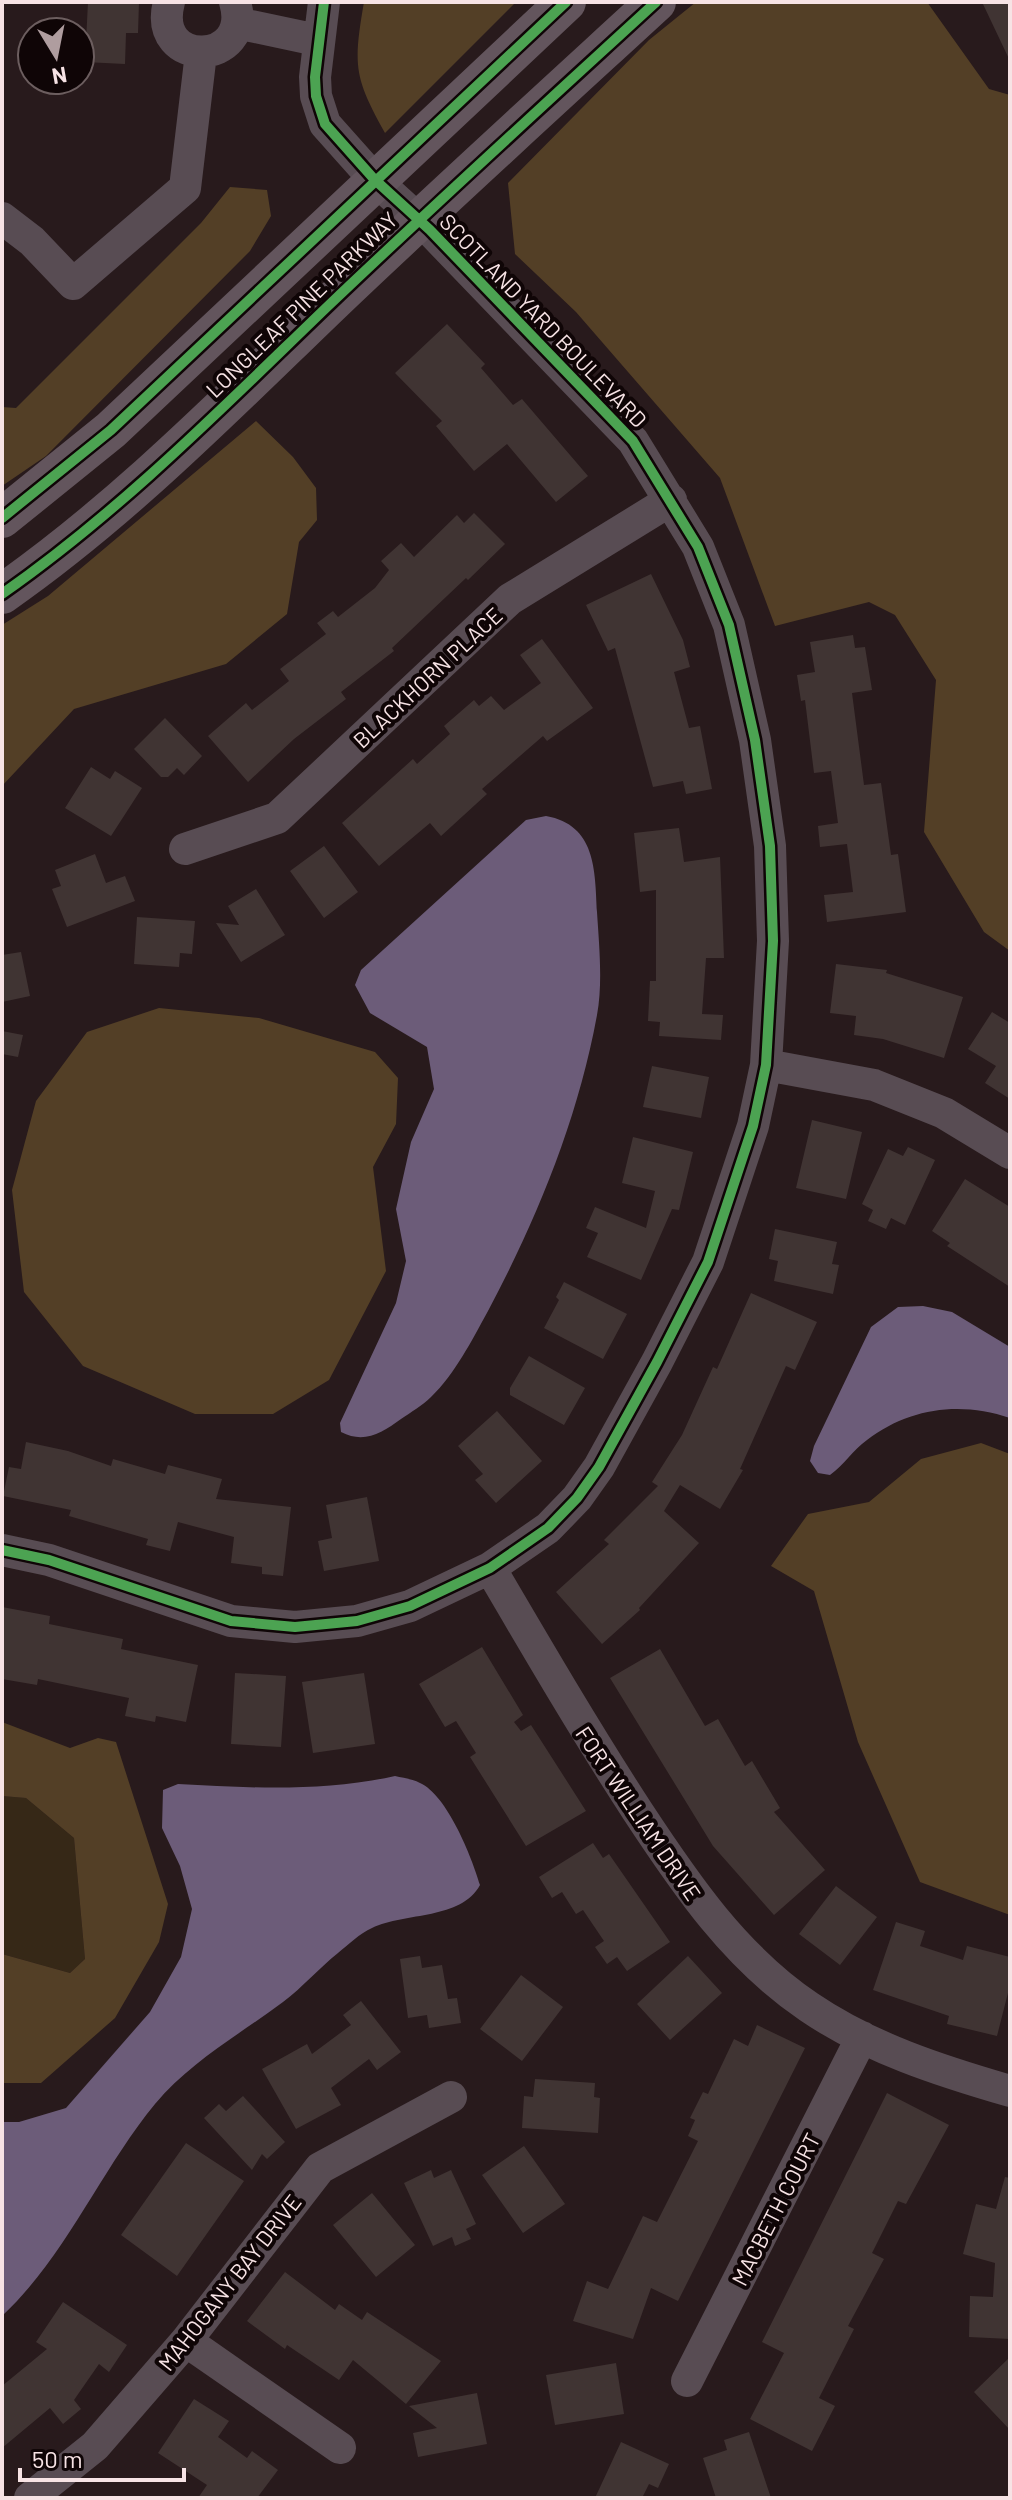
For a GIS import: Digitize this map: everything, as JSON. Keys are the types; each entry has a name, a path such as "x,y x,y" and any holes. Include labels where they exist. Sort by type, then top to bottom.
{"main road":[{"name":"LONGLEAF PINE PARKWAY","path":"2,518 111,430 374,179 566,2"},
{"name":"LONGLEAF PINE PARKWAY","path":"2,594 60,554 152,476 419,219 656,2"}],"street":[{"path":"169,2 166,14 171,36 189,51 201,53 223,46 236,13 317,40"},
{"name":"SCOTLAND YARD BOULEVARD","path":"2,1550 49,1560 231,1621 295,1627 357,1621 410,1606 490,1568 548,1528 577,1498 599,1467 657,1362 708,1262 748,1141 766,1065 773,941 770,846 755,740 729,625 698,547 633,441 419,219 374,179 325,124 316,96 317,40 324,2"},
{"path":"2,218 32,241 73,284 185,188 201,53"},
{"name":"BLACKHORN PLACE","path":"185,849 277,818 510,599 671,500"},
{"path":"766,1065 874,1085 944,1113 1010,1153"},
{"name":"FORT WILLIAM DRIVE","path":"490,1568 582,1727 695,1900 747,1956 808,2007 862,2037 927,2066 1010,2091"},
{"name":"MACBETH COURT","path":"687,2381 862,2037"},
{"name":"MAHOGANY BAY DRIVE","path":"30,2498 95,2446 186,2341 320,2168 451,2097"},
{"path":"186,2341 340,2448"}],"shaded area":[{"path":"364,2 516,2 385,133 367,98 359,70 358,42"},
{"path":"696,2 927,2 989,89 1010,95 1010,951 984,932 924,832 936,680 895,615 869,602 775,626 720,478 576,312 515,254 508,183 649,40"},
{"path":"230,187 267,190 271,216 250,251 46,456 2,486 2,407 16,408 201,223"},
{"path":"256,421 293,457 316,488 317,520 299,542 287,614 226,664 74,709 2,786 2,625 48,596"},
{"path":"546,816 562,821 584,839 593,866 596,896 599,1003 589,1054 567,1130 523,1241 469,1345 440,1388 387,1429 365,1437 349,1435 341,1432 340,1423 396,1303 406,1261 396,1209 411,1142 434,1089 427,1047 370,1013 355,985 361,970 526,820"},
{"path":"159,1008 259,1018 375,1052 398,1078 396,1124 373,1167 386,1271 329,1380 273,1414 195,1414 83,1366 24,1292 12,1190 36,1101 87,1032"},
{"path":"923,1306 952,1312 1010,1347 1010,1418 954,1409 918,1414 883,1429 867,1440 830,1475 818,1473 810,1461 814,1446 871,1327 898,1307"},
{"path":"981,1443 1010,1454 1010,1915 920,1882 858,1742 814,1591 771,1566 808,1514 869,1502 921,1459"},
{"path":"2,1722 70,1748 98,1738 116,1742 168,1904 159,1942 115,2018 41,2083 2,2083 2,1954 70,1973 85,1959 74,1838 26,1798 2,1796"},
{"path":"395,1776 420,1783 440,1800 465,1844 480,1885 471,1896 446,1910 386,1923 363,1933 290,1996 184,2075 135,2130 45,2267 2,2316 2,2122 19,2122 66,2108 150,2012 181,1957 192,1909 180,1866 162,1828 163,1790 178,1784 314,1787"},
{"path":"2,1796 26,1798 74,1838 85,1959 70,1973 2,1954"}],"building":[{"path":"88,2 139,2 138,33 126,33 125,64 96,63 96,16 87,16"},
{"path":"982,2 1010,2 1010,61"},
{"path":"447,324 485,364 481,368 513,405 522,399 588,476 556,502 507,444 474,471 436,426 442,421 395,373"},
{"path":"474,513 505,544 392,648 394,651 341,692 346,699 294,739 248,782 208,736 246,703 252,710 289,681 280,669 326,634 317,623 333,611 338,617 375,588 389,570 381,561 401,543 414,557 457,515 464,523"},
{"path":"651,574 683,640 690,667 674,672 689,728 700,726 712,789 686,794 683,781 653,787 615,648 608,651 586,605"},
{"path":"853,635 855,648 865,647 872,690 852,693 864,785 881,783 891,855 898,854 906,912 827,922 824,895 853,892 847,844 820,847 818,826 838,823 831,771 814,773 805,700 801,701 797,675 815,672 810,642"},
{"path":"542,639 593,708 547,741 543,736 482,789 487,794 441,836 430,823 379,866 342,823 413,759 417,764 450,734 444,726 474,700 479,706 491,696 504,710 541,683 520,655"},
{"path":"165,718 202,756 184,775 177,768 168,777 161,777 134,749"},
{"path":"91,767 110,779 115,771 142,788 111,836 65,808"},
{"path":"679,828 684,862 720,857 724,958 706,958 702,1014 723,1015 721,1040 659,1036 660,1022 648,1021 650,981 656,981 656,890 640,892 634,833"},
{"path":"324,846 358,892 324,918 290,871"},
{"path":"95,854 106,883 125,876 135,901 67,927 52,889 61,886 55,870"},
{"path":"256,889 285,935 241,962 216,923 239,925 228,906"},
{"path":"137,917 195,921 192,954 180,953 179,967 134,964"},
{"path":"21,952 30,996 2,1002 2,955"},
{"path":"836,964 887,970 886,973 963,997 944,1058 883,1039 854,1035 856,1016 830,1013"},
{"path":"992,1012 1010,1023 1010,1099 985,1083 996,1066 968,1049"},
{"path":"2,1031 23,1035 18,1057 2,1054"},
{"path":"652,1066 709,1077 701,1118 643,1107"},
{"path":"812,1120 862,1132 846,1199 796,1188"},
{"path":"633,1137 693,1152 679,1210 672,1209 641,1280 587,1257 598,1233 586,1228 595,1207 646,1228 655,1191 622,1183"},
{"path":"908,1147 935,1160 905,1225 891,1218 886,1229 868,1221 873,1210 862,1204 888,1149 903,1156"},
{"path":"965,1179 1010,1207 1010,1287 947,1246 950,1243 932,1231"},
{"path":"775,1229 837,1242 832,1264 839,1265 833,1294 774,1281 778,1261 769,1259"},
{"path":"564,1282 627,1314 603,1359 544,1328 559,1300 556,1297"},
{"path":"751,1293 817,1322 795,1370 786,1366 740,1469 743,1470 720,1509 680,1485 664,1511 699,1543 640,1610 602,1644 556,1592 609,1544 604,1540 658,1486 652,1482 682,1435 713,1367 717,1369"},
{"path":"529,1356 585,1388 564,1425 510,1395 510,1388"},
{"path":"497,1411 542,1461 496,1503 475,1480 483,1474 458,1446"},
{"path":"26,1442 68,1451 111,1466 113,1459 165,1474 168,1465 222,1479 216,1499 291,1507 283,1576 262,1574 262,1567 231,1563 234,1537 178,1522 170,1551 146,1545 148,1539 69,1516 71,1510 3,1496 9,1467 21,1469"},
{"path":"367,1497 379,1561 324,1571 318,1541 332,1538 326,1505"},
{"path":"2,1607 50,1616 49,1624 123,1639 121,1649 198,1665 186,1722 156,1716 155,1722 125,1716 129,1698 38,1679 37,1685 2,1679"},
{"path":"482,1647 523,1715 514,1722 521,1731 531,1725 586,1811 526,1846 470,1757 476,1753 456,1721 445,1727 419,1684"},
{"path":"660,1649 705,1726 718,1719 745,1766 752,1761 780,1808 774,1812 825,1870 774,1915 713,1846 610,1678"},
{"path":"235,1673 286,1676 281,1747 231,1744"},
{"path":"364,1673 375,1744 313,1753 302,1682"},
{"path":"593,1843 603,1858 609,1854 670,1942 627,1971 617,1957 607,1964 595,1947 604,1941 583,1910 576,1914 562,1892 552,1898 539,1877"},
{"path":"836,1886 877,1917 840,1965 799,1934"},
{"path":"896,1922 925,1931 920,1946 963,1960 967,1946 1010,1957 1010,1985 997,2036 947,2024 949,2016 873,1990"},
{"path":"420,1956 422,1968 442,1965 448,1999 457,1998 461,2023 429,2028 427,2015 408,2018 400,1959"},
{"path":"688,1956 722,1993 670,2040 637,2004"},
{"path":"521,1975 563,2007 522,2061 480,2029"},
{"path":"361,2001 401,2052 377,2070 369,2059 331,2088 341,2105 296,2129 262,2069 307,2044 312,2054 351,2025 343,2015"},
{"path":"757,2025 805,2048 678,2301 651,2288 633,2339 573,2321 587,2281 608,2289 643,2216 657,2222 698,2141 688,2136 695,2120 690,2118 703,2092 708,2094 734,2039 748,2046"},
{"path":"535,2079 595,2083 594,2097 600,2098 598,2133 522,2128 524,2096 533,2097"},
{"path":"887,2093 949,2125 906,2204 898,2201 872,2253 884,2259 848,2326 854,2329 819,2398 835,2406 812,2451 750,2419 784,2353 762,2342"},
{"path":"243,2096 285,2142 267,2159 262,2154 252,2170 204,2118 219,2104 226,2111"},
{"path":"186,2143 244,2181 177,2276 121,2235"},
{"path":"524,2146 565,2204 523,2233 482,2175"},
{"path":"431,2170 434,2178 451,2170 476,2224 466,2229 471,2239 455,2246 452,2237 433,2246 404,2183"},
{"path":"1005,2177 1010,2178 1010,2339 969,2337 970,2296 993,2297 995,2263 963,2254 976,2204 996,2209"},
{"path":"372,2193 415,2245 376,2277 333,2225"},
{"path":"285,2272 335,2310 339,2304 362,2320 367,2312 441,2361 406,2404 353,2360 339,2380 287,2345 285,2349 247,2321"},
{"path":"63,2302 127,2345 109,2372 99,2364 74,2400 81,2409 63,2424 50,2408 2,2448 2,2386 47,2349 36,2342"},
{"path":"1010,2357 1010,2430 974,2392"},
{"path":"616,2363 624,2414 555,2425 546,2375"},
{"path":"477,2393 487,2444 418,2457 413,2433 437,2428 409,2406"},
{"path":"194,2399 229,2421 218,2437 247,2458 252,2451 278,2470 257,2498 198,2498 207,2485 158,2453"},
{"path":"749,2432 771,2498 716,2498 703,2458 727,2450 724,2440"},
{"path":"621,2442 669,2464 658,2488 649,2484 642,2498 595,2498"}],"cycle path":[{"path":"2,1550 49,1560 231,1621 295,1627 357,1621 410,1606 490,1568 548,1528 577,1498 599,1467 657,1362 708,1262 753,1126 766,1065 773,941 770,846 755,740 729,625 698,547 633,441 430,230 374,179 325,124 316,96 315,77 324,2"},
{"path":"2,518 111,430 566,2"},
{"path":"2,594 89,528 171,456 409,229 656,2"}]}
